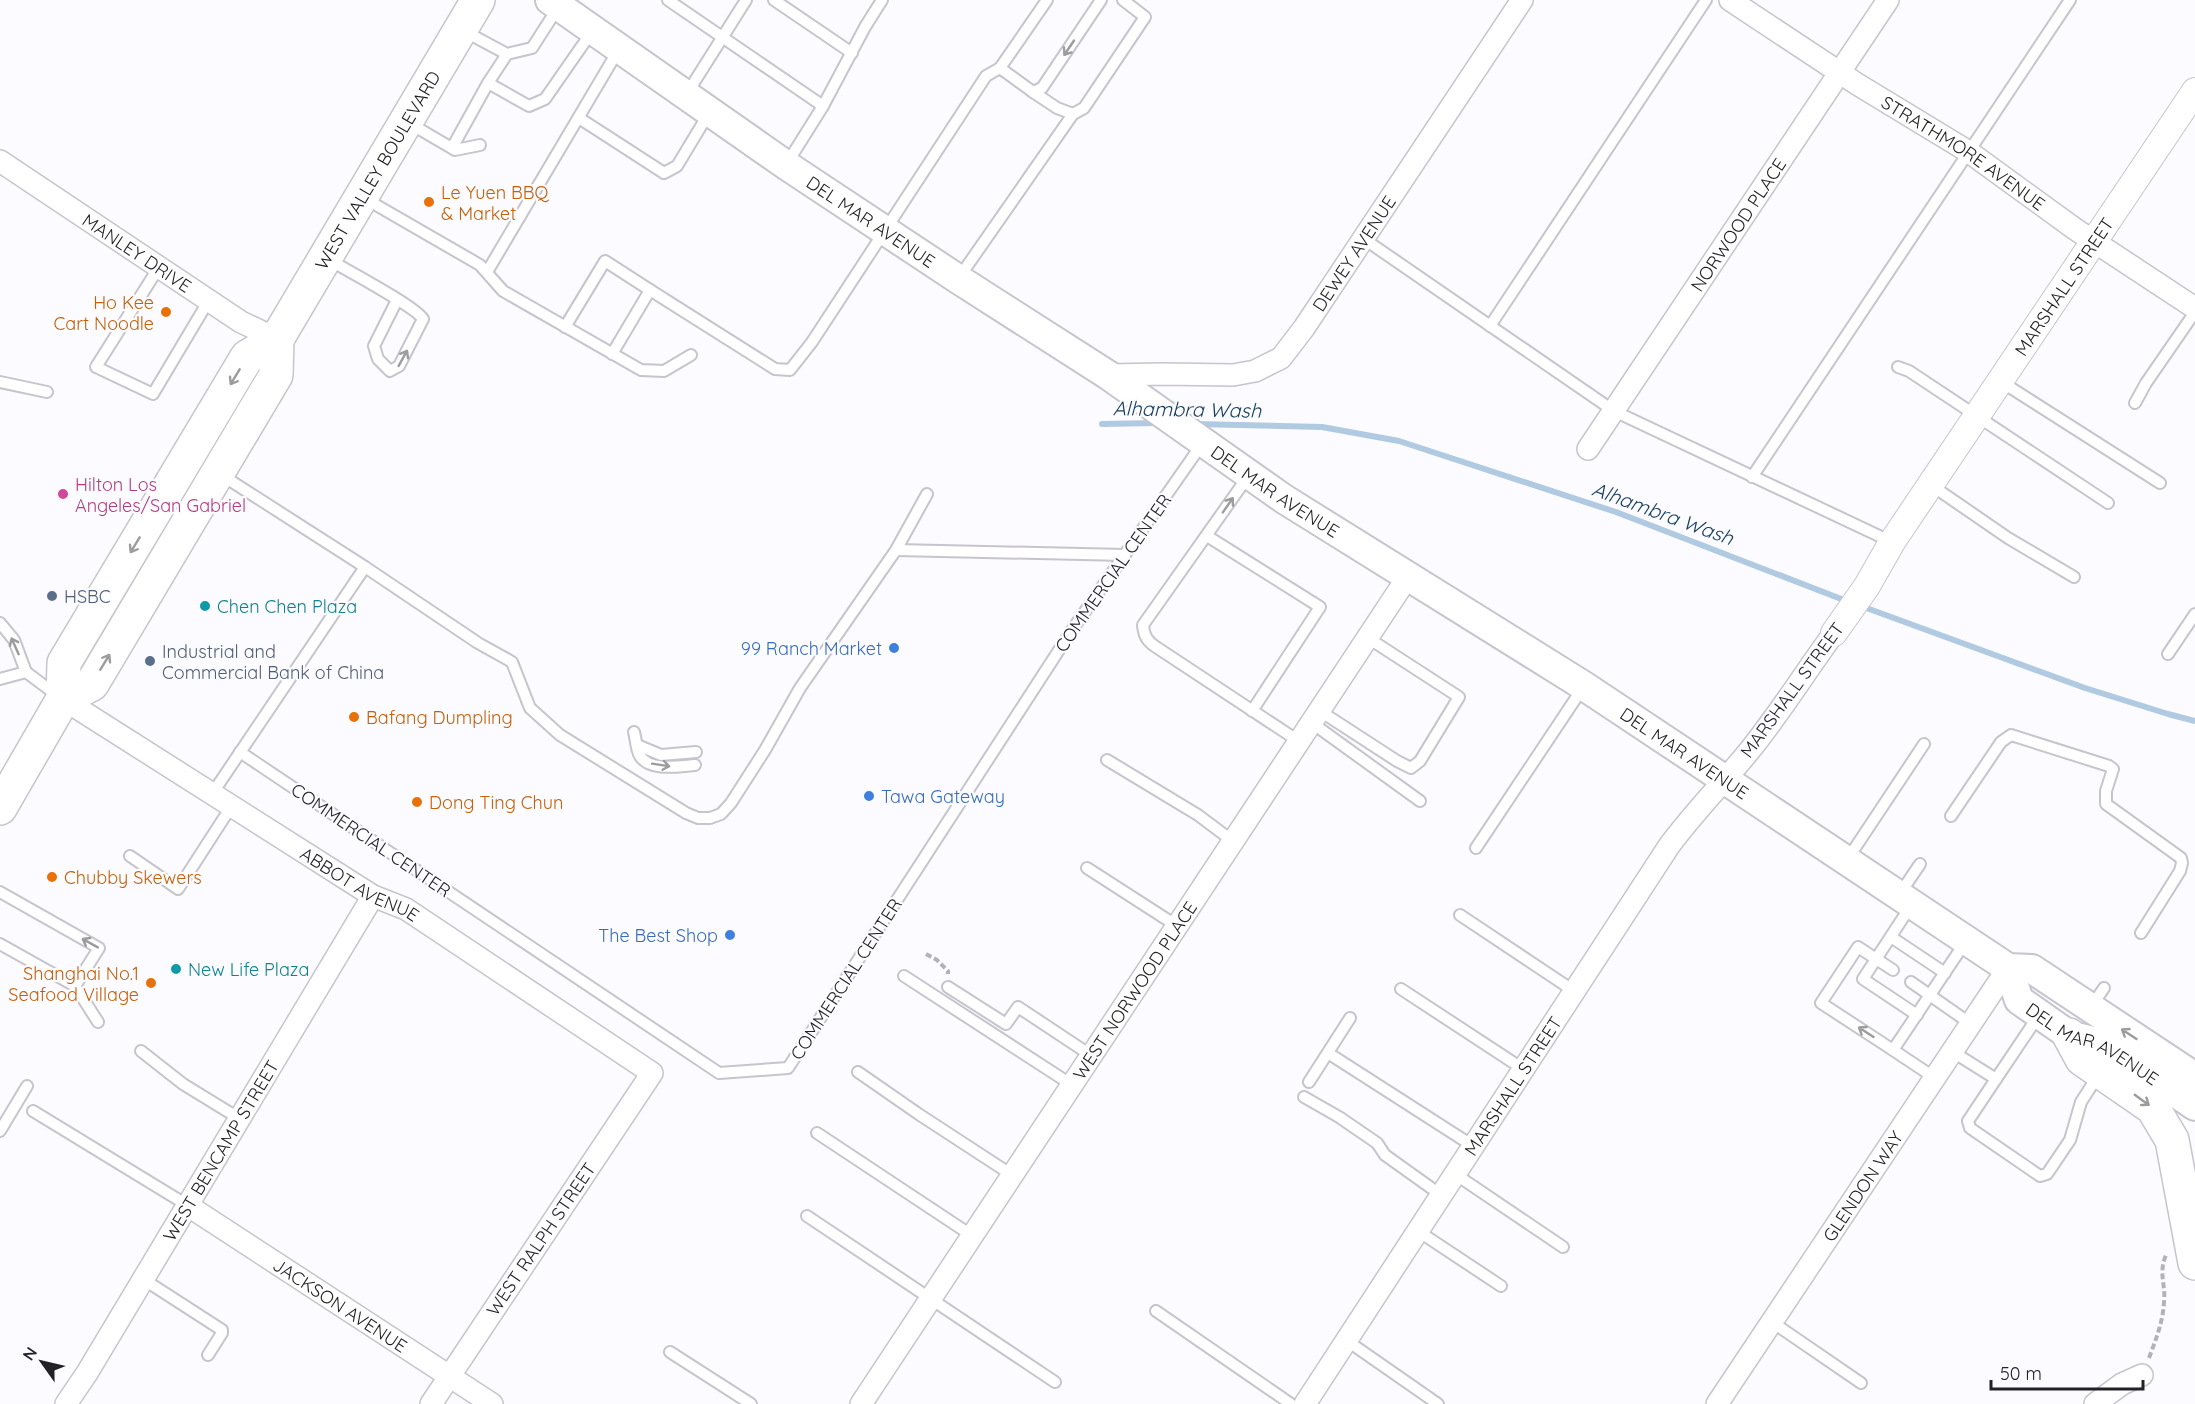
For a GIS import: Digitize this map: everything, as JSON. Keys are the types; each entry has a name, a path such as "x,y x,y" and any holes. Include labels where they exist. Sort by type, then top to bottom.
{"main road":[{"name":"WEST VALLEY BOULEVARD","path":"0,808 63,699 64,663 247,357 277,339 478,0"},
{"name":"DEL MAR AVENUE","path":"555,3 786,165 1108,375 1284,499 1584,686 2008,968 2032,969 2097,998 2193,1071"},
{"name":"WEST VALLEY BOULEVARD","path":"63,699 92,684 276,375 277,339"},
{"name":"DEL MAR AVENUE","path":"2008,968 2019,1000 2069,1035"},
{"path":"2069,1035 2082,1059 2107,1062 2153,1108 2172,1140 2195,1263"},
{"name":"DEL MAR AVENUE","path":"2107,1062 2195,1106"}],"street":[{"name":"DEWEY AVENUE","path":"1108,375 1233,375 1255,371 1281,358 1364,239 1522,0"},
{"name":"STRATHMORE AVENUE","path":"1730,0 1839,73 1969,153 2094,241 2195,308"},
{"name":"NORWOOD PLACE","path":"1588,448 1888,0"},
{"name":"MARSHALL STREET","path":"1305,1404 1669,846 1752,748 1867,586 1892,542 2195,91"},
{"name":"MANLEY DRIVE","path":"0,161 241,321 277,339"},
{"name":"WEST NORWOOD PLACE","path":"861,1404 1409,575"},
{"name":"ABBOT AVENUE","path":"63,699 373,896 406,909 652,1073"},
{"name":"WEST BENCAMP STREET","path":"66,1404 373,896"},
{"name":"GLENDON WAY","path":"1717,1404 2008,968"},
{"name":"WEST RALPH STREET","path":"431,1404 652,1073"},
{"name":"JACKSON AVENUE","path":"188,1205 492,1404"},
{"path":"2095,1404 2122,1384 2142,1375"}],"lane":[{"path":"668,0 823,106"},
{"path":"686,95 746,0"},
{"path":"774,0 852,53"},
{"path":"786,165 823,106 882,0"},
{"path":"565,327 605,261 775,369 790,370 812,342 986,76 1000,68 1047,0"},
{"path":"1033,92 1042,88 1101,0"},
{"path":"958,279 1073,114 1084,108 1145,17 1123,0"},
{"path":"1490,326 1706,0"},
{"path":"1752,477 2070,0"},
{"path":"461,29 507,54 532,48 555,3"},
{"path":"488,83 529,106 545,99 593,30"},
{"path":"487,272 619,49"},
{"path":"452,148 507,54"},
{"path":"1000,68 1057,108 1073,114"},
{"path":"579,118 664,173 676,166 710,111"},
{"path":"406,121 456,150 480,144"},
{"path":"362,196 480,265 503,291 641,370 664,371 691,355"},
{"path":"1364,239 1614,411 1892,542"},
{"path":"326,258 397,300 420,314 423,319 399,366 390,371 378,359 374,346 397,300"},
{"path":"159,267 96,367 153,394 209,300"},
{"path":"612,354 650,290"},
{"path":"2135,403 2146,383 2195,312"},
{"path":"1898,367 1909,370 1976,417 2108,503"},
{"path":"0,381 47,392"},
{"path":"2000,381 2160,483"},
{"name":"COMMERCIAL CENTER","path":"240,752 718,1073 788,1068 1066,640 1203,443"},
{"path":"1244,471 1207,536 1143,626 1144,634 1148,642 1300,742"},
{"path":"218,472 478,643 512,662 530,708 560,735 686,813 698,818 710,818 721,814 731,803 765,750 800,688 896,550 927,494"},
{"path":"1931,484 2008,538 2074,577"},
{"path":"1207,536 1320,607 1252,711"},
{"path":"896,550 1125,555"},
{"path":"212,794 365,567"},
{"path":"2168,654 2195,614"},
{"path":"0,623 14,640 26,672 63,699"},
{"path":"1316,717 1411,768 1420,761 1459,696 1368,638"},
{"path":"0,679 26,672"},
{"path":"1476,848 1584,686"},
{"path":"1316,717 1420,801"},
{"path":"634,732 641,757 648,763 662,767 695,765"},
{"path":"1951,816 2001,742 2011,735 2109,766 2113,769 2106,791 2106,804 2181,858 2182,863 2180,871 2141,933"},
{"path":"1847,861 1924,744"},
{"path":"637,745 661,755 696,752"},
{"path":"1107,760 1198,815 1234,842"},
{"path":"130,856 178,889 231,807"},
{"path":"1917,1015 1863,979 1891,937 1920,864"},
{"path":"1087,868 1177,926"},
{"path":"0,892 99,948 75,986"},
{"path":"1460,915 1574,991"},
{"path":"1891,937 1945,973"},
{"path":"1893,1050 1967,940"},
{"path":"0,944 75,986 98,1022"},
{"path":"1893,970 1858,947 1821,1002 1841,1010 1893,1050 1935,1078"},
{"path":"903,976 1072,1085"},
{"path":"1911,982 1971,1024"},
{"path":"948,987 1006,1024 1018,1007 1092,1056"},
{"path":"1401,989 1523,1069"},
{"path":"2039,1014 1968,1121 1970,1128 2040,1176 2047,1174 2070,1140 2081,1102 2107,1062"},
{"path":"1309,1082 1350,1018"},
{"path":"141,1051 183,1084 240,1119"},
{"path":"1953,1052 1996,1079"},
{"path":"1328,1053 1473,1146"},
{"path":"858,1072 1012,1175"},
{"path":"0,1131 27,1086"},
{"path":"1304,1097 1377,1143 1385,1155 1442,1195"},
{"path":"33,1111 188,1205"},
{"path":"817,1133 971,1235"},
{"path":"1455,1174 1563,1247"},
{"path":"807,1216 1055,1382"},
{"path":"1418,1231 1501,1286"},
{"path":"143,1279 222,1330 208,1354"},
{"path":"1156,1311 1291,1404"},
{"path":"1772,1322 1861,1383"},
{"path":"1346,1340 1438,1404"},
{"path":"670,1352 751,1404"}],"path":[{"path":"926,954 937,960 948,971 948,987"}],"waterway":[{"name":"Alhambra Wash","path":"1102,424 1158,423"},
{"name":"Alhambra Wash","path":"1195,424 1322,427 1399,441 1616,512 1849,602"},
{"name":"Alhambra Wash","path":"1861,606 2085,688 2195,721"}],"place":[{"name":"Le Yuen BBQ & Market","path":"429,202"},
{"name":"Ho Kee Cart Noodle","path":"166,312"},
{"name":"Hilton Los Angeles/San Gabriel","path":"63,494"},
{"name":"HSBC","path":"52,596"},
{"name":"Chen Chen Plaza","path":"205,606"},
{"name":"99 Ranch Market","path":"894,648"},
{"name":"Industrial and Commercial Bank of China","path":"150,661"},
{"name":"Bafang Dumpling","path":"354,717"},
{"name":"Tawa Gateway","path":"869,796"},
{"name":"Dong Ting Chun","path":"417,802"},
{"name":"Chubby Skewers","path":"52,877"},
{"name":"The Best Shop","path":"730,935"},
{"name":"New Life Plaza","path":"176,969"},
{"name":"Shanghai No.1 Seafood Village","path":"151,983"}]}
